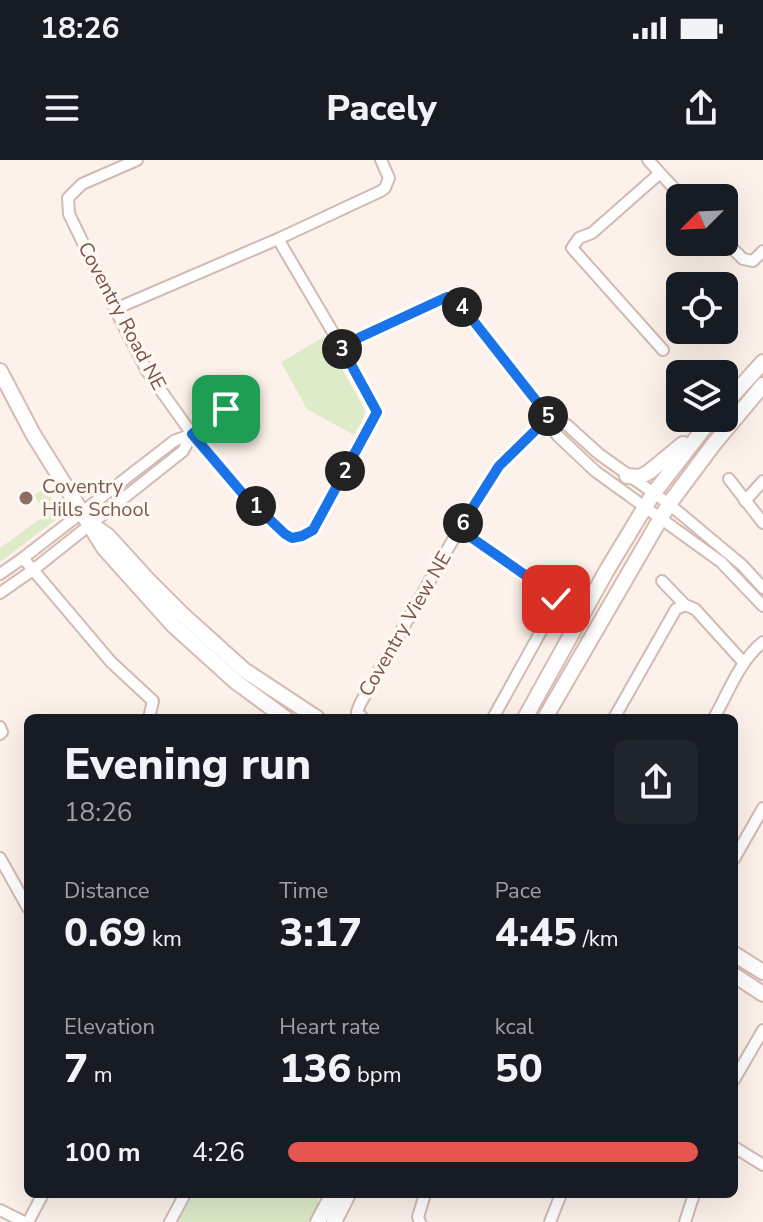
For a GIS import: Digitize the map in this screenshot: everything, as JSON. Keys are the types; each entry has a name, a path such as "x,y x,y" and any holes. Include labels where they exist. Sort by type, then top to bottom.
{"street":[{"name":"Coventry Road NE","path":"137,160 74,190 68,198 69,214 147,371 192,434 243,494 292,538 313,530 377,412 278,239"},
{"path":"115,309 278,239 385,188 389,178 381,160"},
{"path":"648,160 669,184"},
{"path":"659,174 592,233 579,238 572,248 663,350"},
{"path":"738,254 743,259 753,261 763,251"},
{"path":"341,346 447,297 453,297 549,417 557,435 595,471 721,562 763,606"},
{"path":"738,390 763,362"},
{"path":"0,371 33,434 104,548 173,625 235,681 280,714"},
{"path":"547,714 669,504 763,385"},
{"path":"0,574 183,451 192,434 226,409"},
{"path":"549,417 567,425 627,476 669,504 742,565 763,588"},
{"name":"Coventry View NE","path":"359,714 360,704 459,529 499,466 549,417"},
{"path":"627,476 640,477 649,472 696,432"},
{"path":"527,714 653,494 701,432"},
{"path":"729,479 763,523"},
{"path":"745,501 763,481"},
{"path":"0,593 33,570 86,518"},
{"path":"86,518 108,536 183,615 244,670 311,714"},
{"name":"Coventry View NE","path":"459,529 556,599 495,714"},
{"path":"23,558 111,662 153,701 150,714"},
{"path":"662,581 685,605 695,609 744,663"},
{"path":"616,714 676,609 685,605"},
{"path":"716,714 744,663 763,642"},
{"path":"0,727 0,734"},
{"path":"738,852 763,808"},
{"path":"0,858 24,901"},
{"path":"738,956 763,972"},
{"path":"738,978 763,994"},
{"path":"738,1073 763,1030"},
{"path":"738,1149 763,1165"},
{"path":"0,1210 26,1222 41,1198"},
{"path":"170,1222 183,1198"},
{"path":"318,1222 331,1198"},
{"path":"334,1222 346,1198"},
{"path":"420,1222 418,1217 424,1198"},
{"path":"550,1222 559,1198"},
{"path":"685,1222 693,1198"}],"green space":[{"path":"324,337 365,410 354,435 307,409 281,362"},
{"path":"45,488 58,509 58,518 0,562 0,548 47,514 34,495"},
{"path":"191,1198 317,1198 320,1204 310,1222 178,1222"}],"place":[{"name":"Coventry Hills School","path":"26,498"}],"route":[{"path":"226,409 192,434 243,494 285,534 292,538 302,536 313,530 377,412 341,346 447,297 453,297 549,417 499,466 459,529 556,599"}]}
